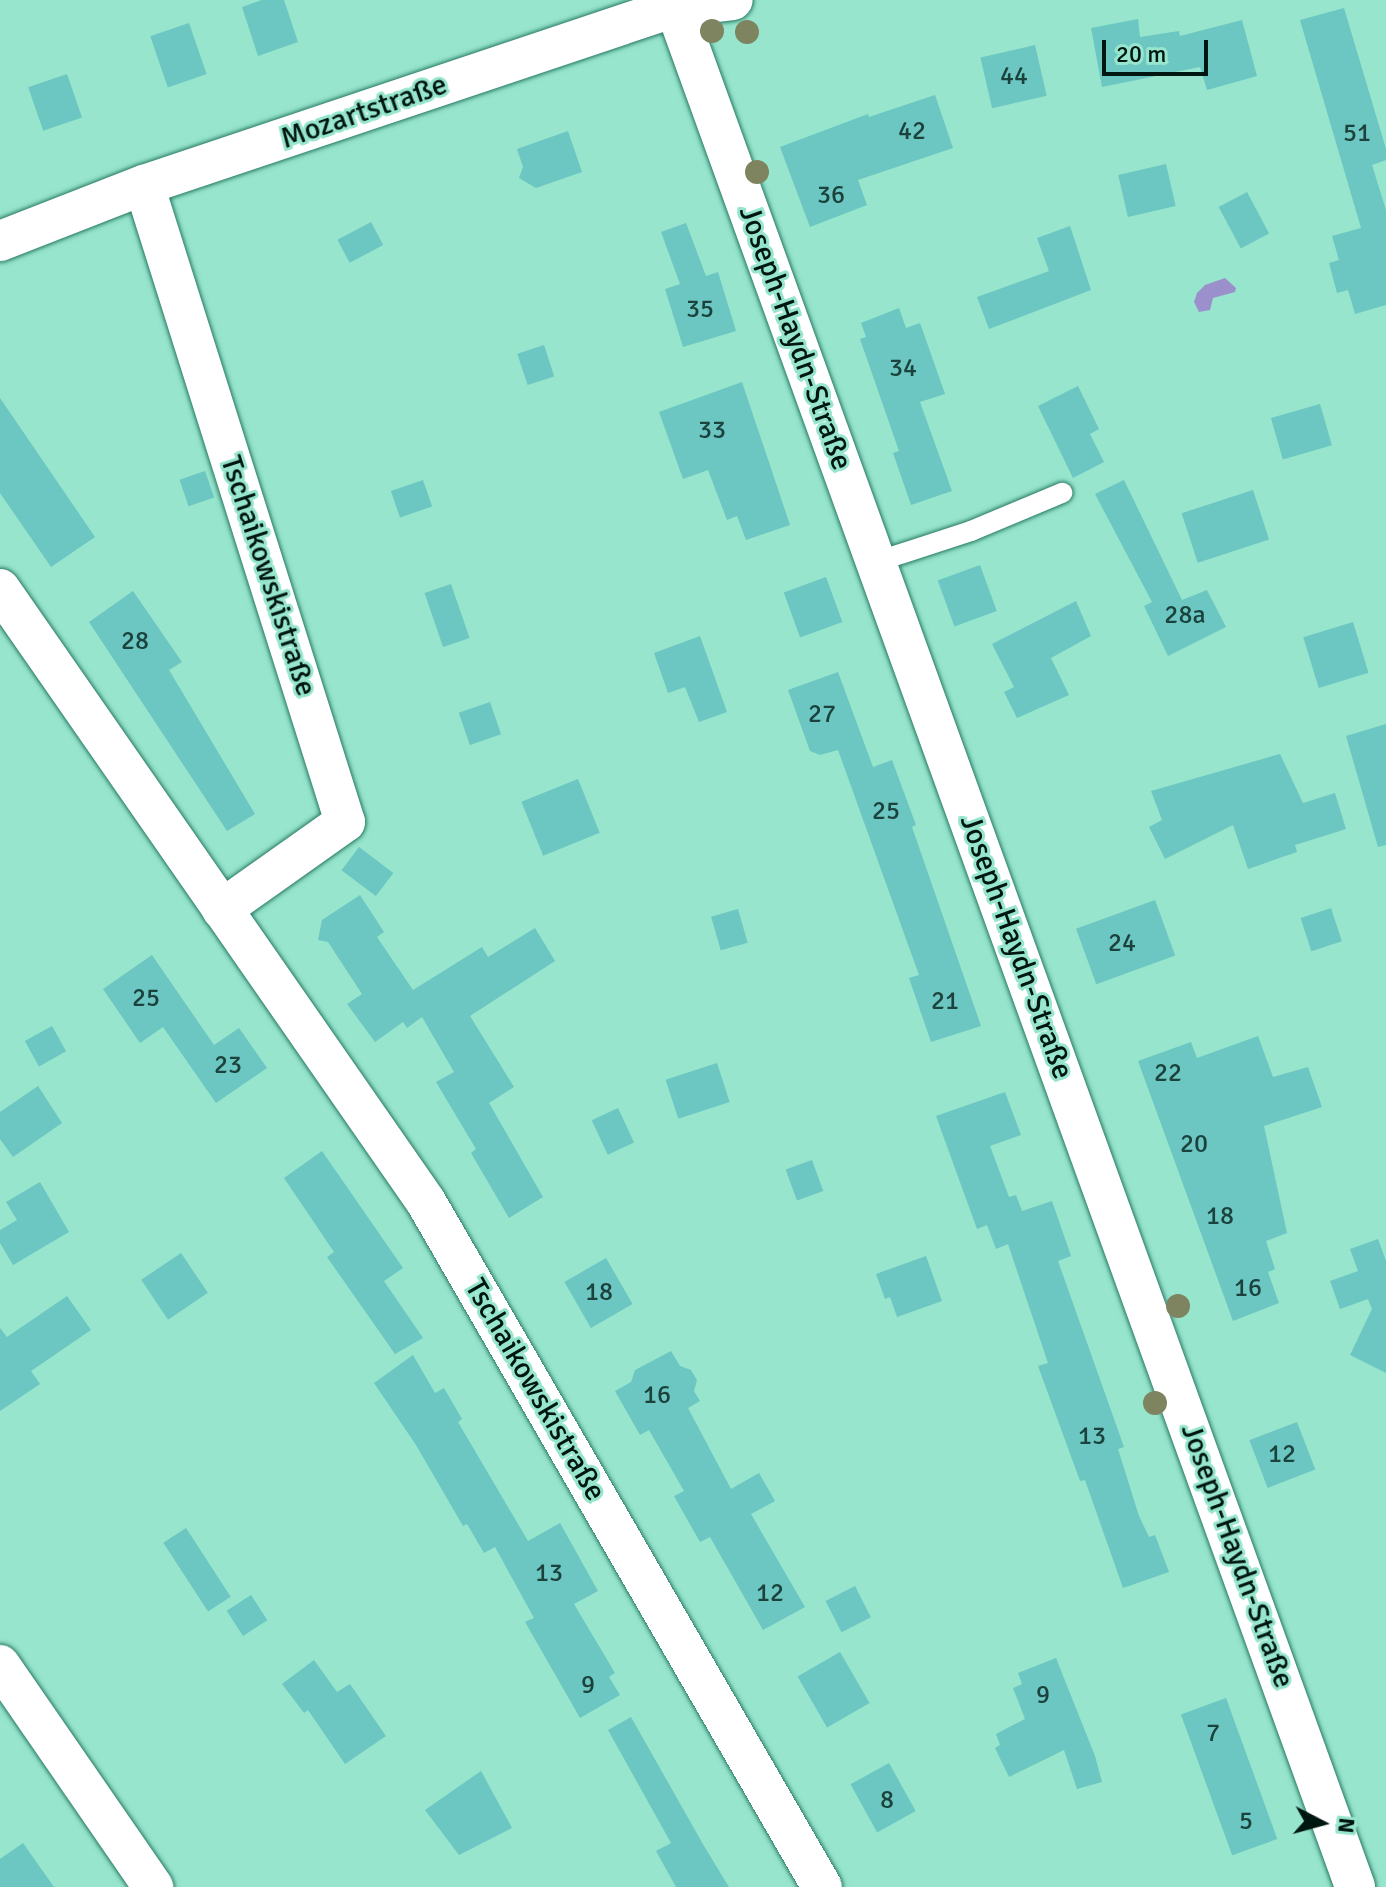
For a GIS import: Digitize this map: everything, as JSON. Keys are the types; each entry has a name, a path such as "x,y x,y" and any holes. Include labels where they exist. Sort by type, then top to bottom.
{"street":[{"name":"Mozartstraße","path":"0,241 144,185 675,7 733,0"},
{"name":"Joseph-Haydn-Straße","path":"675,7 1355,1887"},
{"name":"Tschaikowskistraße","path":"144,185 345,822 222,909"},
{"name":"Tschaikowskistraße","path":"0,589 426,1202 822,1887"},
{"path":"0,1665 153,1887"}],"lane":[{"path":"876,562 971,531 1062,493"}],"shaded area":[{"path":"1225,278 1236,288 1235,292 1213,298 1210,310 1199,312 1194,302 1197,293 1205,285"}],"building":[{"path":"262,0 284,0 298,42 258,56 242,7"},
{"path":"1344,8 1386,149 1386,160 1372,165 1386,210 1386,305 1355,314 1348,290 1337,293 1329,263 1339,260 1332,236 1361,228 1300,20"},
{"path":"1138,19 1140,37 1179,31 1180,36 1242,20 1257,76 1207,90 1200,67 1102,87 1091,28"},
{"path":"189,23 207,74 168,87 150,36"},
{"path":"1035,45 1047,96 992,108 980,58"},
{"path":"67,74 82,117 43,131 28,87"},
{"path":"935,95 953,148 858,180 867,205 810,227 780,147 868,114 869,117"},
{"path":"568,131 582,172 536,188 519,178 523,167 517,149"},
{"path":"1166,164 1176,206 1128,217 1118,175"},
{"path":"1247,192 1269,233 1241,249 1219,207"},
{"path":"371,222 383,245 350,263 337,240"},
{"path":"686,223 706,276 718,272 736,331 683,347 665,289 680,284 661,232"},
{"path":"1070,226 1091,290 989,329 977,297 1049,271 1037,238"},
{"path":"899,308 906,328 920,323 945,394 920,402 952,491 911,505 893,453 899,451 860,339 866,337 861,323"},
{"path":"544,345 554,376 528,385 517,354"},
{"path":"742,382 790,525 746,540 737,516 727,520 708,470 683,479 659,412"},
{"path":"1078,386 1099,429 1090,434 1104,462 1073,478 1038,406"},
{"path":"0,398 95,537 51,567 0,493"},
{"path":"1320,404 1332,445 1283,459 1271,418"},
{"path":"205,471 214,497 189,506 179,480"},
{"path":"423,480 432,506 400,518 391,491"},
{"path":"1124,480 1182,600 1207,590 1226,627 1168,656 1144,606 1152,602 1095,494"},
{"path":"1253,490 1269,539 1198,563 1182,513"},
{"path":"980,565 997,611 954,626 938,580"},
{"path":"826,577 842,622 800,637 784,592"},
{"path":"451,584 470,638 443,647 425,593"},
{"path":"133,591 182,662 169,670 255,814 227,831 89,622"},
{"path":"1076,601 1091,636 1051,658 1069,695 1017,718 1004,692 1014,687 992,644"},
{"path":"1353,622 1368,673 1319,688 1303,637"},
{"path":"700,636 727,712 699,722 685,687 668,693 654,653"},
{"path":"838,672 873,767 892,760 981,1026 931,1042 909,978 919,975 838,750 820,755 810,751 788,690"},
{"path":"490,702 501,734 470,745 459,713"},
{"path":"1386,724 1386,845 1378,847 1346,736"},
{"path":"1280,754 1303,803 1335,793 1346,829 1295,845 1297,852 1248,869 1233,825 1165,859 1149,827 1162,820 1151,791"},
{"path":"578,779 600,833 543,856 521,802"},
{"path":"359,847 393,873 376,896 342,870"},
{"path":"360,895 384,932 377,937 413,990 482,947 488,957 535,928 555,961 470,1016 514,1087 489,1103 543,1197 509,1218 471,1153 476,1149 436,1082 454,1072 422,1017 407,1028 403,1022 375,1042 347,1004 362,994 328,942 318,940 322,920"},
{"path":"1155,900 1175,955 1096,984 1076,929"},
{"path":"1331,908 1342,941 1311,951 1301,918"},
{"path":"738,909 748,943 721,950 711,917"},
{"path":"152,955 214,1045 239,1028 267,1068 216,1103 163,1027 140,1043 103,989"},
{"path":"52,1026 66,1051 39,1066 25,1041"},
{"path":"1258,1036 1273,1077 1308,1067 1322,1107 1264,1126 1287,1233 1266,1241 1275,1269 1268,1272 1279,1303 1233,1321 1138,1061 1191,1042 1197,1058"},
{"path":"717,1063 730,1102 678,1119 666,1080"},
{"path":"38,1086 62,1123 13,1157 0,1139 0,1112"},
{"path":"1005,1092 1021,1135 990,1146 1009,1197 1016,1195 1022,1211 1052,1201 1071,1256 1058,1261 1124,1447 1118,1449 1139,1516 1149,1537 1155,1535 1169,1572 1123,1588 1085,1480 1080,1481 1038,1366 1048,1363 1008,1244 996,1249 987,1225 977,1229 936,1116"},
{"path":"618,1108 634,1142 608,1155 592,1120"},
{"path":"322,1151 403,1268 384,1281 423,1338 395,1354 327,1257 334,1252 284,1178"},
{"path":"812,1160 823,1191 797,1201 786,1170"},
{"path":"40,1182 69,1232 13,1265 0,1243 0,1230 17,1220 6,1202"},
{"path":"1378,1239 1386,1261 1386,1373 1350,1355 1372,1309 1368,1299 1340,1309 1330,1281 1358,1271 1350,1249"},
{"path":"181,1253 208,1293 168,1320 141,1280"},
{"path":"926,1256 942,1301 897,1317 890,1297 885,1299 876,1274"},
{"path":"606,1258 632,1304 591,1328 564,1282"},
{"path":"67,1296 91,1330 31,1371 40,1384 0,1411 0,1328 7,1337"},
{"path":"671,1351 680,1366 691,1370 697,1380 694,1391 700,1401 688,1408 731,1489 759,1473 775,1501 751,1514 805,1607 763,1630 710,1537 700,1542 674,1496 684,1491 649,1430 640,1435 615,1391 631,1382 635,1370"},
{"path":"413,1355 435,1393 444,1388 462,1419 458,1422 528,1541 560,1523 598,1591 574,1604 615,1673 609,1677 620,1695 580,1718 525,1622 534,1618 495,1547 484,1553 467,1524 463,1526 416,1445 374,1383"},
{"path":"1297,1422 1315,1470 1268,1488 1249,1440"},
{"path":"186,1528 231,1597 208,1611 163,1543"},
{"path":"855,1586 871,1617 841,1632 826,1601"},
{"path":"251,1595 267,1620 243,1636 227,1611"},
{"path":"840,1652 869,1703 827,1728 798,1676"},
{"path":"1056,1658 1095,1756 1102,1782 1077,1789 1064,1750 1009,1777 995,1748 1000,1745 996,1734 1025,1719 1013,1688 1022,1684 1018,1673"},
{"path":"314,1660 337,1692 350,1684 386,1736 345,1764 308,1710 304,1713 282,1684"},
{"path":"1226,1698 1277,1839 1232,1855 1181,1714"},
{"path":"631,1717 729,1887 676,1887 656,1851 671,1843 608,1730"},
{"path":"889,1763 916,1811 877,1832 851,1784"},
{"path":"481,1771 512,1828 459,1855 425,1810"},
{"path":"23,1843 54,1887 0,1887 0,1859"}]}
